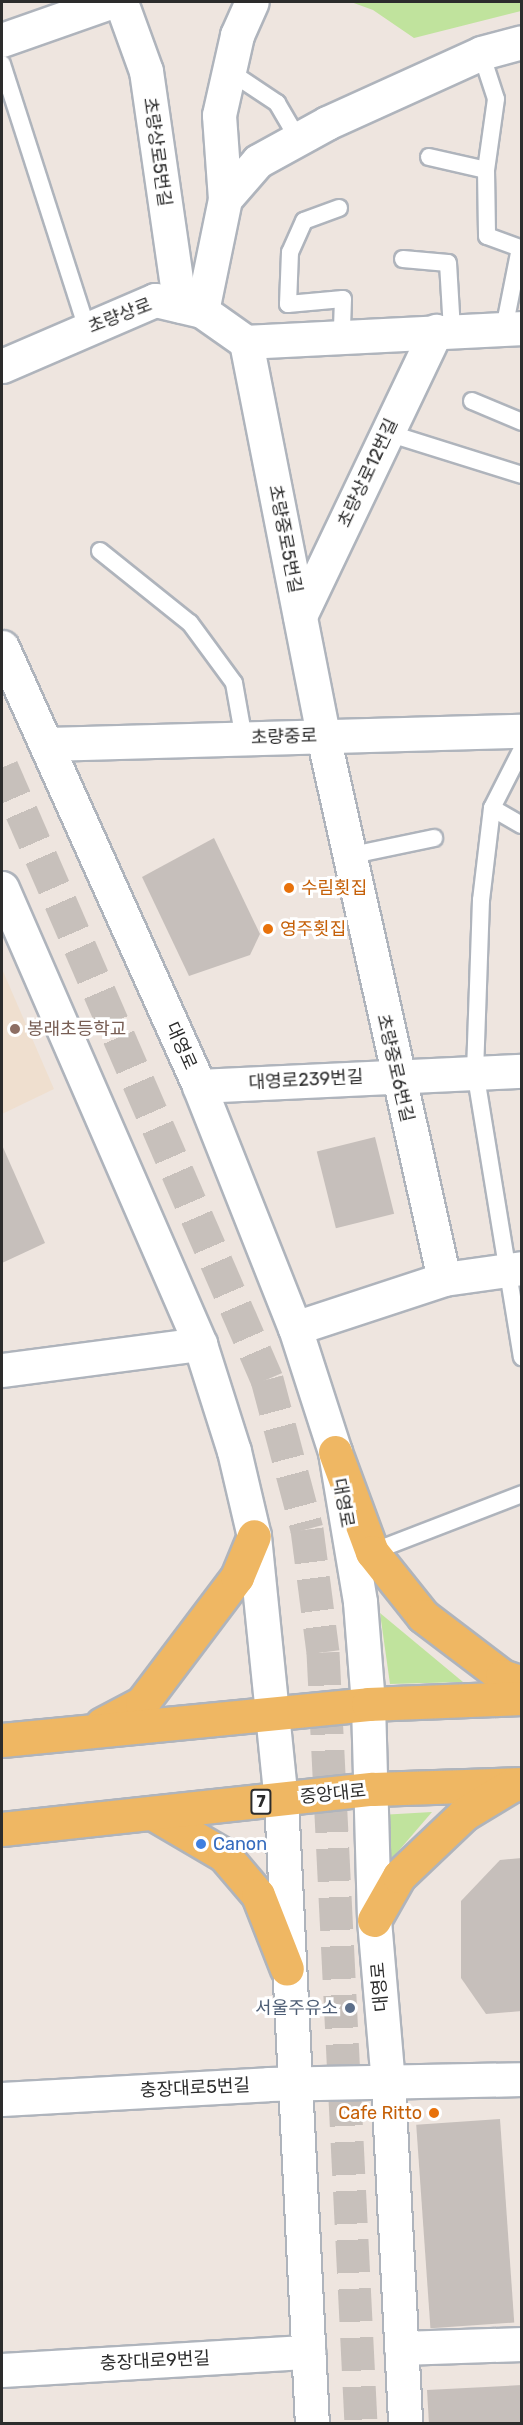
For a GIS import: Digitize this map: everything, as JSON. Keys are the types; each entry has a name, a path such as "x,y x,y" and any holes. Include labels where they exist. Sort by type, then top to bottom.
{"main road":[{"path":"335,1452 372,1552 423,1616 501,1676 522,1683"},
{"path":"88,1731 142,1702 237,1577 254,1536"},
{"path":"2,1740 368,1704 522,1698"},
{"path":"374,1920 399,1876 436,1840 464,1814 517,1784"},
{"name":"중앙대로","path":"2,1829 373,1789 517,1784"},
{"path":"154,1814 224,1855 258,1895 287,1969"}],"street":[{"path":"2,40 65,9 110,2"},
{"name":"초량상로5번길","path":"121,2 146,71 191,308"},
{"path":"191,308 225,199 219,115 237,35 252,2"},
{"path":"225,199 258,161 298,139 481,53 522,42"},
{"name":"초량상로","path":"2,366 155,300 191,308 246,342"},
{"path":"246,342 513,328"},
{"name":"초량상로12번길","path":"300,616 388,433 444,331"},
{"name":"초량중로5번길","path":"246,342 323,736"},
{"name":"대영로","path":"2,647 199,1086 295,1328 335,1452 360,1602 368,1704 373,1789 374,1920 388,2084 405,2424"},
{"name":"초량중로","path":"46,744 522,731"},
{"name":"초량중로6번길","path":"323,736 396,1075 444,1279"},
{"path":"2,888 200,1344 234,1451 254,1536 281,1800 287,1969 312,2424"},
{"name":"대영로239번길","path":"199,1086 474,1071 522,1071"},
{"path":"295,1328 444,1279 515,1269"},
{"path":"2,1370 200,1344"},
{"name":"충장대로5번길","path":"2,2099 295,2084 388,2084 522,2079"},
{"path":"401,2348 522,2344"},
{"name":"충장대로9번길","path":"2,2370 308,2352"}],"lane":[{"path":"481,53 496,99 486,170 487,236 520,248 513,328"},
{"path":"2,64 87,329"},
{"path":"229,70 277,103 298,139"},
{"path":"429,157 486,170"},
{"path":"339,208 304,221 290,252 288,304 343,299 342,336"},
{"path":"403,259 448,263 444,331"},
{"path":"472,401 522,422"},
{"path":"388,433 522,475"},
{"path":"100,551 190,623 234,683 244,739"},
{"path":"521,1346 515,1269 474,1071 481,900 492,808 522,749"},
{"path":"492,808 522,825"},
{"path":"348,856 434,838"},
{"path":"372,1552 522,1494"}],"shaded area":[{"name":"봉래초등학교","path":"2,969 54,1089 2,1114"}],"green space":[{"path":"351,2 521,2 521,11 414,38 373,10"},
{"path":"380,1613 463,1682 390,1684"},
{"path":"432,1812 383,1869 380,1815"}],"building":[{"path":"214,838 260,934 250,955 189,976 142,877"},
{"path":"375,1137 394,1214 336,1228 317,1152"},
{"path":"2,1145 45,1243 2,1263"},
{"path":"522,1858 522,2011 486,2014 461,1978 461,1901 500,1860"},
{"path":"500,2119 514,2323 430,2328 416,2125"},
{"path":"522,2385 522,2424 429,2424 427,2390"}],"tunnel":[{"path":"2,767 267,1379 307,1529 323,1652 361,2424"}],"place":[{"name":"수림횟집","path":"289,888"},
{"name":"영주횟집","path":"268,929"},
{"name":"봉래초등학교","path":"15,1029"},
{"name":"Canon","path":"201,1844"},
{"name":"서울주유소","path":"350,2008"},
{"name":"Cafe Ritto","path":"434,2113"}]}
